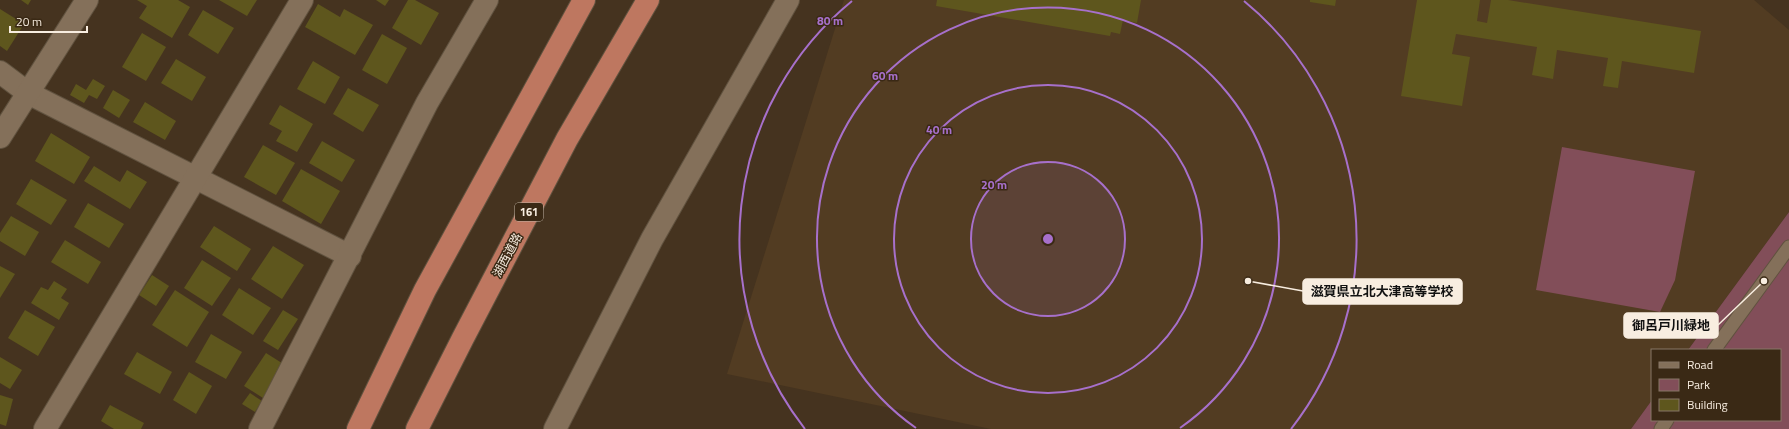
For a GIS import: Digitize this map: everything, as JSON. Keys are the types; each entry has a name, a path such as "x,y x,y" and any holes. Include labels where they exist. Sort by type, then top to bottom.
{"highway":[{"path":"358,429 425,290 584,0"},
{"name":"湖西道路","path":"418,429 463,338 567,139 648,0"}],"street":[{"path":"0,137 87,0"},
{"path":"45,429 302,0"},
{"path":"260,429 350,256 427,103 487,0"},
{"path":"555,429 652,239 788,0"},
{"path":"0,72 28,93 350,256"}],"lane":[{"path":"1715,349 1789,247"}],"shaded area":[{"path":"844,0 1754,0 1789,30 1789,212 1689,349 1651,349 1651,401 1631,429 991,429 727,374"}],"green space":[{"path":"1562,147 1695,171 1675,280 1660,312 1536,290"},
{"path":"1789,212 1789,429 1631,429 1651,401 1651,421 1781,421 1781,349 1689,349"}],"building":[{"path":"21,0 31,0 28,5"},
{"path":"137,0 178,0 190,7 172,38 139,18 147,6"},
{"path":"219,0 257,0 247,16"},
{"path":"376,0 389,0 385,6"},
{"path":"408,0 415,0 439,13 421,45 392,28"},
{"path":"937,0 1141,0 1137,23 1123,20 1120,34 1111,32 1110,36 936,6"},
{"path":"1310,0 1336,0 1335,6 1310,2"},
{"path":"1417,0 1480,0 1477,21 1487,23 1491,0 1508,0 1701,31 1694,73 1622,61 1618,88 1603,86 1608,58 1557,50 1553,79 1532,75 1537,47 1456,34 1452,54 1470,57 1462,106 1401,96"},
{"path":"318,4 340,17 344,9 373,25 355,55 305,27"},
{"path":"0,9 24,24 7,51 0,46"},
{"path":"203,10 234,28 218,54 188,35"},
{"path":"142,33 166,47 146,81 122,67"},
{"path":"382,34 407,48 387,84 362,70"},
{"path":"176,59 206,77 192,101 161,83"},
{"path":"313,61 340,77 325,104 297,89"},
{"path":"93,79 105,86 97,99 89,95 84,103 70,95 76,84 86,90"},
{"path":"348,88 379,105 363,132 333,114"},
{"path":"113,90 130,100 119,118 103,108"},
{"path":"145,102 176,121 165,140 133,122"},
{"path":"280,105 313,124 297,152 276,141 282,131 269,124"},
{"path":"51,133 90,157 74,184 35,161"},
{"path":"322,141 355,160 342,182 309,163"},
{"path":"263,145 295,163 276,195 244,177"},
{"path":"94,166 120,182 127,170 147,182 130,209 84,181"},
{"path":"301,169 340,191 321,224 282,201"},
{"path":"31,179 67,200 51,225 16,204"},
{"path":"88,203 124,224 109,248 74,227"},
{"path":"11,216 39,232 25,256 0,241 0,233"},
{"path":"214,226 251,249 237,271 200,247"},
{"path":"65,240 101,262 88,284 51,262"},
{"path":"273,246 304,265 282,299 251,279"},
{"path":"202,260 231,278 212,306 184,288"},
{"path":"0,266 15,274 0,298"},
{"path":"152,275 169,286 156,306 139,295"},
{"path":"54,281 67,289 61,298 69,303 59,320 31,303 41,287 48,290"},
{"path":"239,288 271,308 253,335 222,315"},
{"path":"175,290 209,312 187,347 152,325"},
{"path":"25,310 55,327 38,356 8,338"},
{"path":"283,310 298,319 278,350 263,341"},
{"path":"211,334 242,352 226,379 195,362"},
{"path":"137,352 172,372 160,394 124,374"},
{"path":"266,353 285,365 263,398 244,386"},
{"path":"0,357 22,370 10,389 0,383"},
{"path":"189,372 212,386 196,414 173,400"},
{"path":"250,393 262,401 255,412 242,404"},
{"path":"0,395 13,399 6,426 0,424"},
{"path":"110,405 144,423 141,429 114,429 101,421"}],"place":[{"name":"滋賀県立北大津高等学校","path":"1248,281"},
{"name":"御呂戸川緑地","path":"1764,281"}]}
